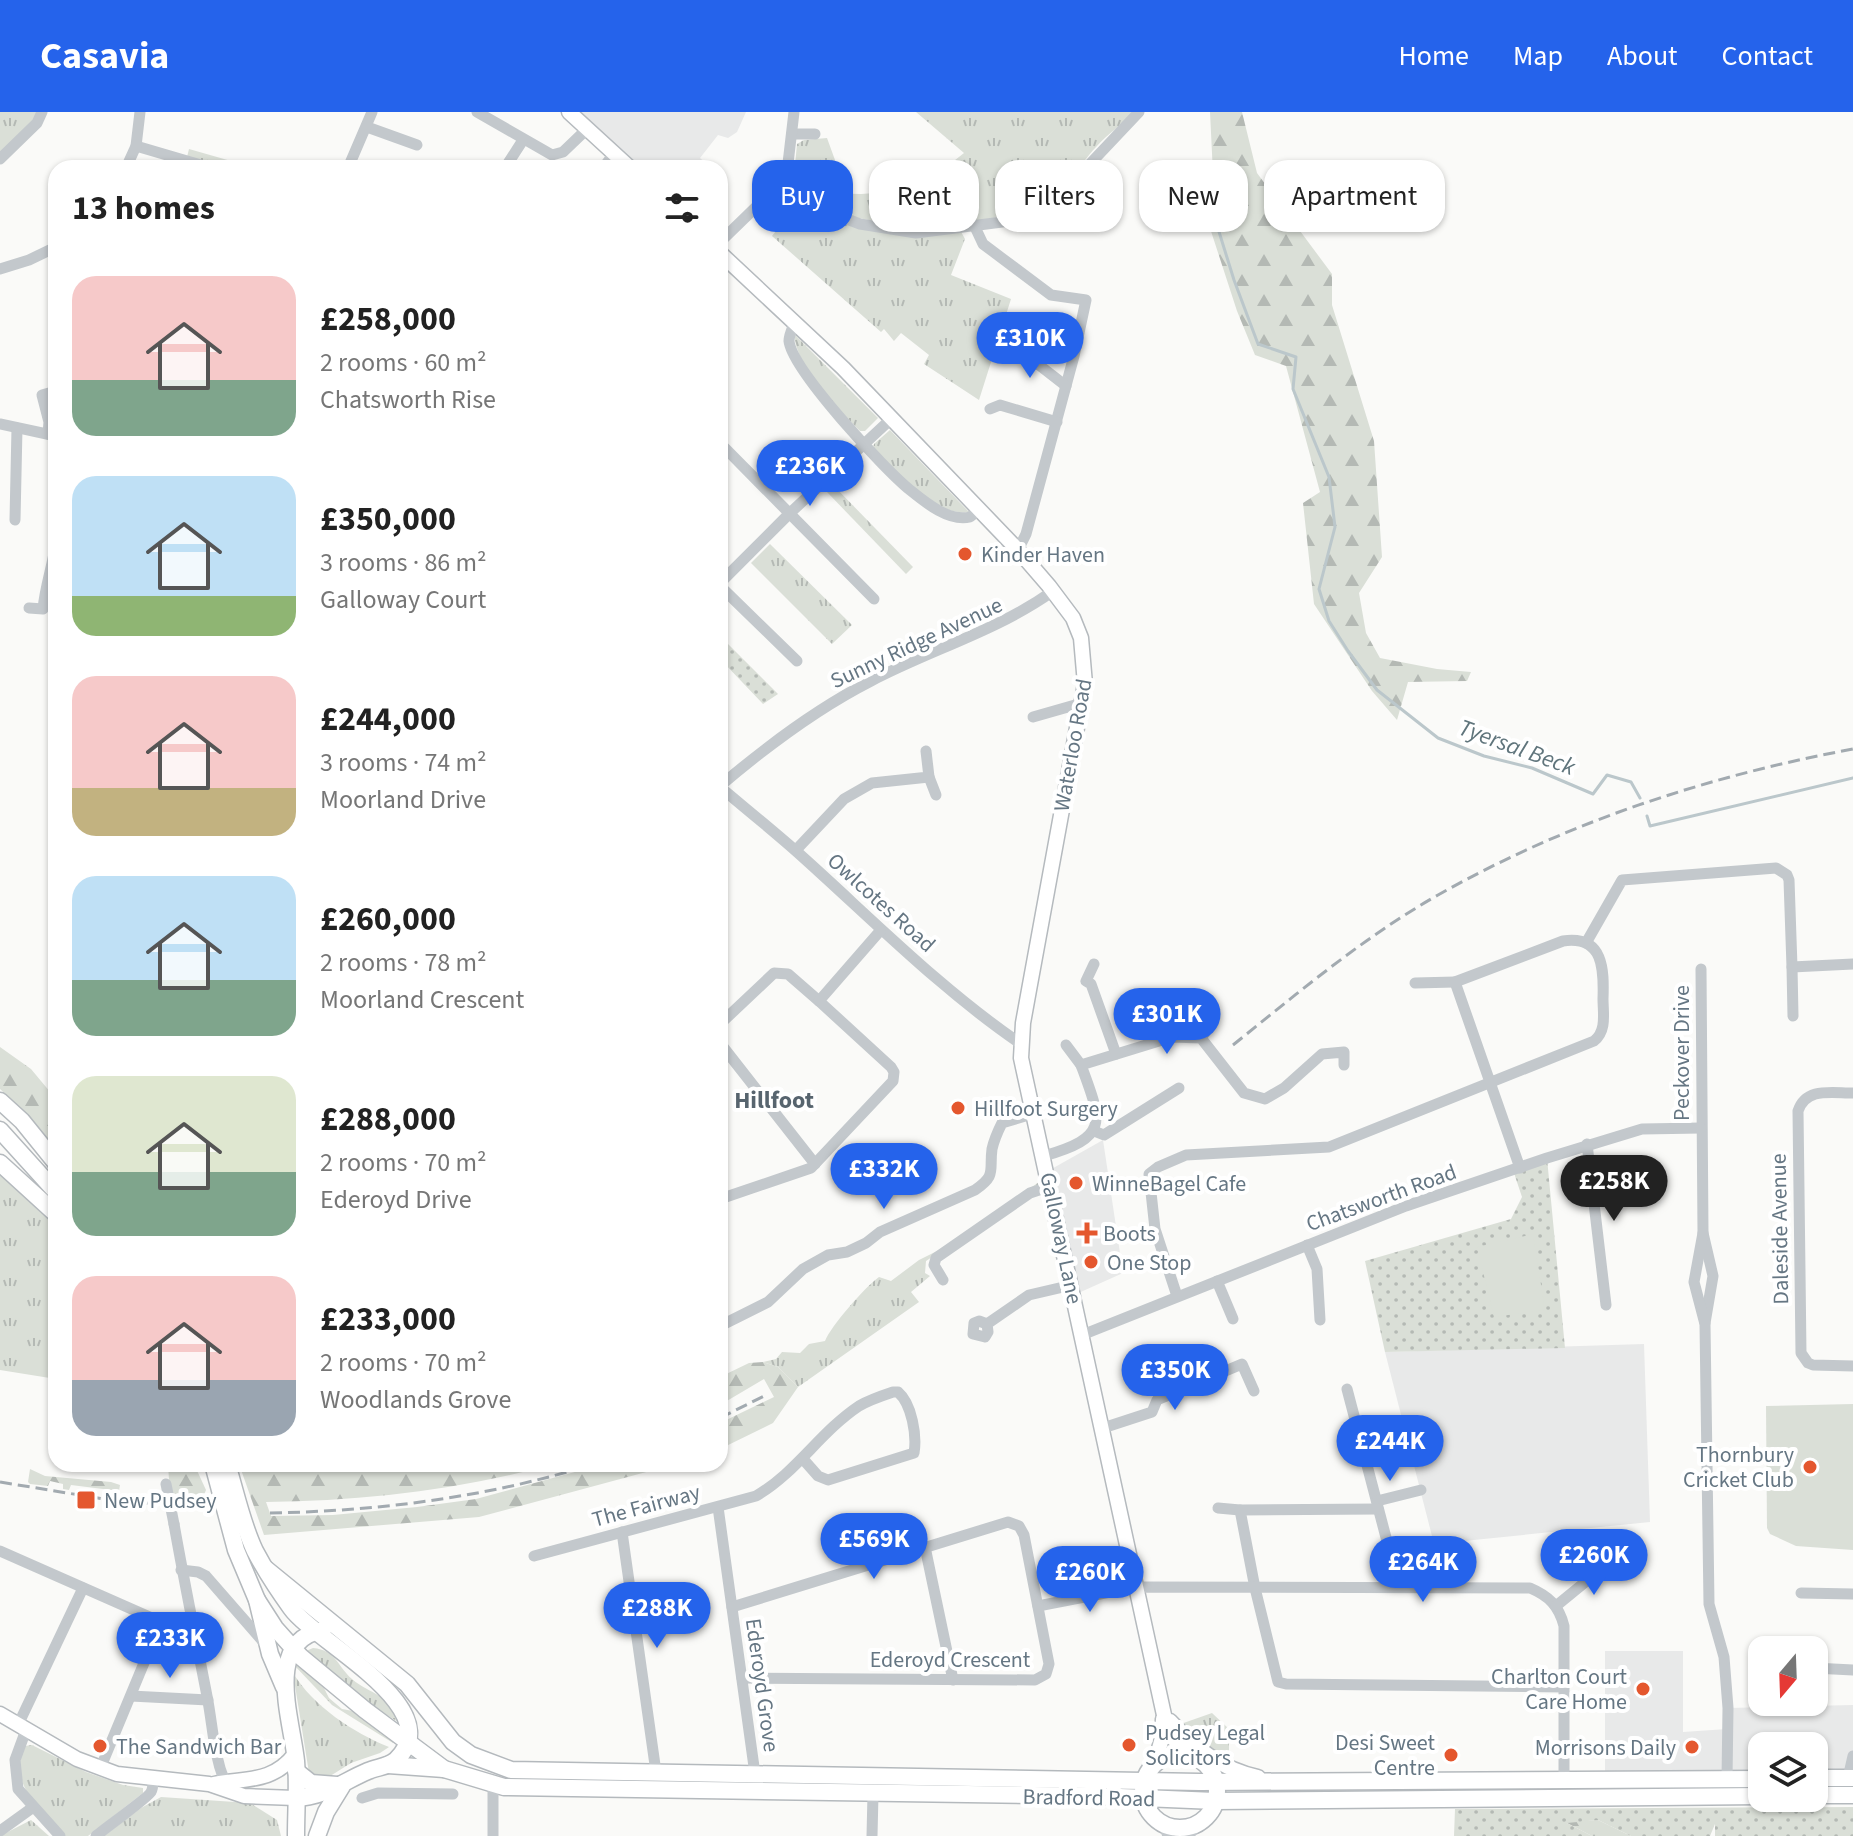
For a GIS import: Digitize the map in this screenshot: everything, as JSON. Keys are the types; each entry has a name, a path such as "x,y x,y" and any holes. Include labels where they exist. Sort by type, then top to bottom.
{"highway":[{"path":"0,1101 22,1121 48,1153"},
{"path":"0,1130 48,1183"},
{"path":"0,1163 48,1207"},
{"path":"215,1472 241,1565 257,1600 275,1628 333,1686 444,1769"},
{"path":"229,1472 255,1550 293,1611 399,1703 408,1720 407,1740 399,1756 388,1765"},
{"name":"Bradford Road","path":"266,1569 407,1684 441,1729 471,1755 511,1770 1215,1782 1748,1779"},
{"path":"257,1600 268,1647 285,1689"},
{"path":"296,1836 296,1763 285,1689 287,1665 293,1648 304,1637 317,1632 336,1631 351,1637"},
{"path":"1172,1754 1184,1754 1207,1765 1215,1782 1215,1801 1210,1813 1199,1823 1166,1831 1147,1809 1145,1780 1155,1763 1172,1754"},
{"path":"296,1763 311,1783 343,1785"},
{"path":"295,1798 313,1797 369,1770 388,1765 444,1769"},
{"name":"Bradford Road","path":"444,1769 493,1785 617,1791 1215,1801 1748,1796"},
{"path":"1828,1778 1850,1778"},
{"path":"317,1836 326,1812 343,1785"},
{"path":"1828,1795 1853,1795"}],"main road":[{"path":"569,112 621,160"},
{"name":"Waterloo Road","path":"728,261 843,368 1018,550 1073,618 1081,638 1085,675 1082,703 1021,1044"},
{"name":"Galloway Lane","path":"1021,1044 1032,1114 1051,1186 1164,1715 1170,1733 1184,1754"},
{"path":"0,1714 100,1769 153,1779 217,1783 266,1777 296,1763"},
{"path":"1164,1715 1188,1740 1229,1770 1277,1781"},
{"name":"Galloway Lane","path":"1155,1763 1164,1715"},
{"path":"217,1783 244,1796 295,1798"}],"street":[{"path":"0,159 37,123 42,112"},
{"path":"130,160 136,146 140,112"},
{"path":"352,160 372,112"},
{"path":"477,112 552,155 563,152 587,129"},
{"path":"788,160 794,112"},
{"path":"979,226 1010,221 1054,202 1139,112"},
{"path":"367,127 417,145"},
{"path":"793,134 815,134"},
{"path":"510,160 523,140"},
{"path":"136,146 184,160"},
{"path":"609,160 614,154"},
{"path":"728,234 752,211"},
{"path":"977,232 983,244 1051,295 1086,300 1057,422 1026,534 1018,550"},
{"path":"0,269 48,251"},
{"path":"794,324 789,340 800,364 827,404 909,490 946,514 965,519 979,510"},
{"path":"1006,353 1039,365 1066,386"},
{"path":"48,393 42,395 48,418"},
{"path":"990,409 1000,405 1057,422"},
{"path":"728,576 891,419"},
{"path":"0,424 48,434"},
{"path":"15,520 17,428"},
{"path":"728,451 874,599"},
{"path":"29,608 43,609 44,591 48,583"},
{"name":"Sunny Ridge Avenue","path":"728,780 768,745 832,703 872,680 1022,614 1053,591"},
{"path":"728,592 797,661"},
{"path":"1033,717 1082,703"},
{"path":"926,751 929,777 936,795"},
{"path":"796,850 844,799 872,783 929,777"},
{"name":"Owlcotes Road","path":"728,794 796,850 880,931 988,1021 1021,1044"},
{"path":"1586,943 1622,880 1776,868 1789,880 1793,1016"},
{"path":"819,1001 880,931"},
{"path":"1177,1296 1155,1229 1147,1179 1158,1167 1186,1155 1202,1153 1329,1147 1599,1038 1603,1024 1604,969 1599,955 1586,943 1563,941 1455,982 1415,983"},
{"path":"1094,964 1086,981 1091,984 1116,1054"},
{"path":"1792,967 1853,964"},
{"name":"Peckover Drive","path":"1701,969 1703,1233 1694,1282 1705,1324 1709,1604 1724,1657 1728,1708 1727,1779"},
{"path":"728,1016 774,973 788,974 891,1067 894,1077 890,1085 815,1164 804,1171 728,1193"},
{"path":"1455,982 1520,1168"},
{"path":"1081,1065 1172,1037 1204,1033 1244,1093 1265,1099 1284,1088 1322,1054 1344,1046 1344,1065"},
{"path":"1044,1156 1086,1140 1094,1131 1097,1118 1081,1065 1066,1045"},
{"path":"728,1053 815,1164"},
{"path":"1094,1131 1104,1135 1179,1088"},
{"name":"Daleside Avenue","path":"1853,1093 1813,1093 1802,1101 1798,1111 1801,1353 1813,1365 1853,1366"},
{"path":"728,1322 768,1302 803,1269 828,1255 847,1252 880,1232 988,1181 992,1171 992,1150 1002,1123 1032,1114"},
{"name":"Chatsworth Road","path":"1082,1335 1406,1206 1587,1144 1642,1129 1701,1128"},
{"path":"1587,1144 1606,1305"},
{"path":"943,1280 934,1265 936,1258 1030,1193 1051,1186"},
{"name":"Peckover Drive","path":"1703,1233 1713,1276 1713,1291 1705,1324"},
{"path":"1307,1245 1317,1269 1320,1320"},
{"path":"1217,1281 1233,1319"},
{"path":"987,1324 1029,1295 1072,1285"},
{"path":"1103,1428 1152,1412 1157,1400 1174,1400 1198,1381 1242,1364 1254,1391"},
{"path":"1347,1389 1399,1587"},
{"name":"The Fairway","path":"534,1556 756,1496 778,1483 803,1459 858,1407 893,1392 904,1398 917,1439 914,1453 828,1480 818,1476 803,1459"},
{"path":"166,1484 208,1700 217,1783"},
{"path":"1218,1508 1240,1510 1378,1505 1421,1490"},
{"name":"Ederoyd Grove","path":"718,1507 755,1774"},
{"path":"1240,1510 1276,1679 1282,1684 1564,1687"},
{"name":"Ederoyd Crescent","path":"742,1678 1035,1680 1043,1677 1049,1664 1024,1535 1014,1523 1002,1522 925,1547"},
{"path":"622,1532 656,1772"},
{"path":"732,1607 925,1547 953,1680"},
{"path":"0,1551 161,1622 194,1632"},
{"path":"1556,1606 1611,1561"},
{"path":"181,1570 206,1576 268,1647"},
{"path":"1038,1606 1136,1587 1521,1586 1542,1593 1556,1606 1564,1626 1564,1780"},
{"path":"60,1836 18,1789 15,1760 22,1728 83,1588"},
{"path":"1801,1593 1853,1594"},
{"path":"100,1769 161,1622"},
{"path":"1828,1669 1853,1670"},
{"path":"131,1696 208,1700"},
{"path":"1850,1778 1853,1756"},
{"path":"437,1793 444,1769"},
{"path":"96,1836 147,1797 153,1789 153,1779"},
{"path":"493,1785 493,1836"},
{"path":"362,1798 378,1793 453,1794"},
{"path":"872,1836 873,1794"},
{"path":"0,1831 32,1808"},
{"path":"1188,1836 1199,1823"}],"shaded area":[{"path":"569,112 746,112 737,132 728,138 718,135 700,158 702,160 621,160"},
{"path":"1103,1140 1123,1273 1074,1295 1048,1171"},
{"path":"1644,1344 1650,1522 1434,1544 1385,1352"},
{"path":"1605,1651 1683,1651 1683,1732 1727,1729 1728,1708 1748,1708 1748,1716 1828,1716 1828,1706 1853,1705 1853,1762 1848,1778 1828,1778 1828,1732 1748,1732 1748,1779 1605,1780"}],"green space":[{"path":"0,112 42,112 0,159"},
{"path":"916,112 1132,112 1085,160 995,160 994,218 979,221 979,160 955,160 964,153"},
{"path":"1210,112 1242,112 1257,173 1264,182 1264,232 1301,232 1332,274 1332,305 1374,441 1382,557 1359,593 1366,633 1380,658 1471,672 1467,681 1408,682 1397,720 1372,691 1314,604 1303,503 1320,492 1286,366 1255,355 1211,232 1248,232 1248,160 1212,160"},
{"path":"827,138 835,160 795,160 797,144 804,140"},
{"path":"189,149 228,160 197,160 187,157"},
{"path":"869,193 869,220 853,216 853,194"},
{"path":"853,217 869,221 869,232 961,232 965,239 951,275 1011,299 979,400 924,364 929,355 901,333 894,341 884,329 881,332 772,236 775,232 853,232"},
{"path":"794,334 878,418 865,431 860,431 819,386 802,360"},
{"path":"890,430 969,512 956,512 929,500 873,448"},
{"path":"833,485 913,567 906,574 826,491"},
{"path":"770,544 852,625 832,644 751,563"},
{"path":"728,644 778,694 763,704 728,667"},
{"path":"0,1047 31,1069 48,1089 48,1139 28,1115 0,1089"},
{"path":"1547,1158 1565,1348 1385,1352 1365,1261 1511,1219 1522,1197 1513,1170"},
{"path":"0,1175 48,1219 48,1378 0,1370"},
{"path":"1042,1180 1043,1184 926,1261 925,1273 930,1276 911,1292 919,1302 798,1387 778,1367 763,1362 776,1359 782,1352 800,1353 809,1344 825,1341 849,1307 879,1277 891,1281"},
{"path":"1533,1234 1545,1310 1494,1317 1477,1247"},
{"path":"763,1362 778,1367 798,1387 773,1423 728,1445 728,1419 774,1397 764,1379 728,1400 728,1373 749,1363"},
{"name":"Thornbury Cricket Club","path":"1853,1404 1853,1550 1796,1546 1770,1534 1767,1528 1766,1406"},
{"path":"30,1469 45,1476 111,1482 120,1485 119,1491 71,1485 69,1490 63,1489 63,1484 50,1481 48,1486 30,1484"},
{"path":"169,1472 198,1472 206,1490 201,1502 170,1495"},
{"path":"242,1472 523,1472 411,1492 266,1502 271,1516 333,1515 476,1499 575,1472 646,1472 479,1517 264,1535"},
{"path":"313,1648 327,1652 352,1679 386,1700 398,1722 373,1706 306,1651"},
{"path":"296,1663 342,1709 353,1711 394,1740 393,1743 332,1705 294,1665"},
{"path":"293,1673 312,1697 335,1717 389,1747 351,1763 327,1778 318,1778 309,1773"},
{"path":"1212,1713 1229,1729 1229,1770 1175,1726"},
{"path":"32,1745 86,1772 123,1785 143,1788 143,1793 88,1836 64,1836 29,1796 23,1784 20,1759 25,1746"},
{"path":"161,1797 250,1803 277,1820 281,1836 104,1836"},
{"path":"1828,1807 1853,1807 1853,1836 1715,1836 1715,1824 1710,1836 1631,1836 1598,1820 1567,1823 1592,1836 1454,1836 1455,1809 1748,1808 1748,1812 1828,1812"},
{"path":"31,1820 49,1836 0,1836"},
{"path":"1598,1820 1631,1836 1592,1836 1565,1822"}],"waterway":[{"name":"Tyersal Beck","path":"1219,232 1258,344 1296,357 1293,389 1329,477 1335,527 1319,589 1329,621 1377,690 1438,738 1484,756 1532,768 1593,794 1607,775 1631,782 1640,798"},
{"name":"Tyersal Beck","path":"1647,816 1650,826 1853,778"}],"railway":[{"path":"1233,1045 1332,966 1411,911 1537,845 1692,788 1853,749"},
{"path":"728,1414 764,1396"},
{"path":"270,1513 352,1509 434,1500 565,1472"},
{"path":"0,1482 116,1501 204,1507"}],"place":[{"name":"Kinder Haven","path":"965,554"},
{"name":"Hillfoot Surgery","path":"958,1108"},
{"name":"WinneBagel Cafe","path":"1076,1183"},
{"name":"Boots","path":"1087,1233"},
{"name":"One Stop","path":"1091,1262"},
{"name":"Thornbury Cricket Club","path":"1810,1467"},
{"name":"New Pudsey","path":"86,1500"},
{"name":"Charlton Court Care Home","path":"1643,1689"},
{"name":"Pudsey Legal Solicitors","path":"1129,1745"},
{"name":"The Sandwich Bar","path":"100,1746"},
{"name":"Morrisons Daily","path":"1692,1747"},
{"name":"Desi Sweet Centre","path":"1451,1755"}],"district":[{"name":"Hillfoot","path":"774,1100"}]}
